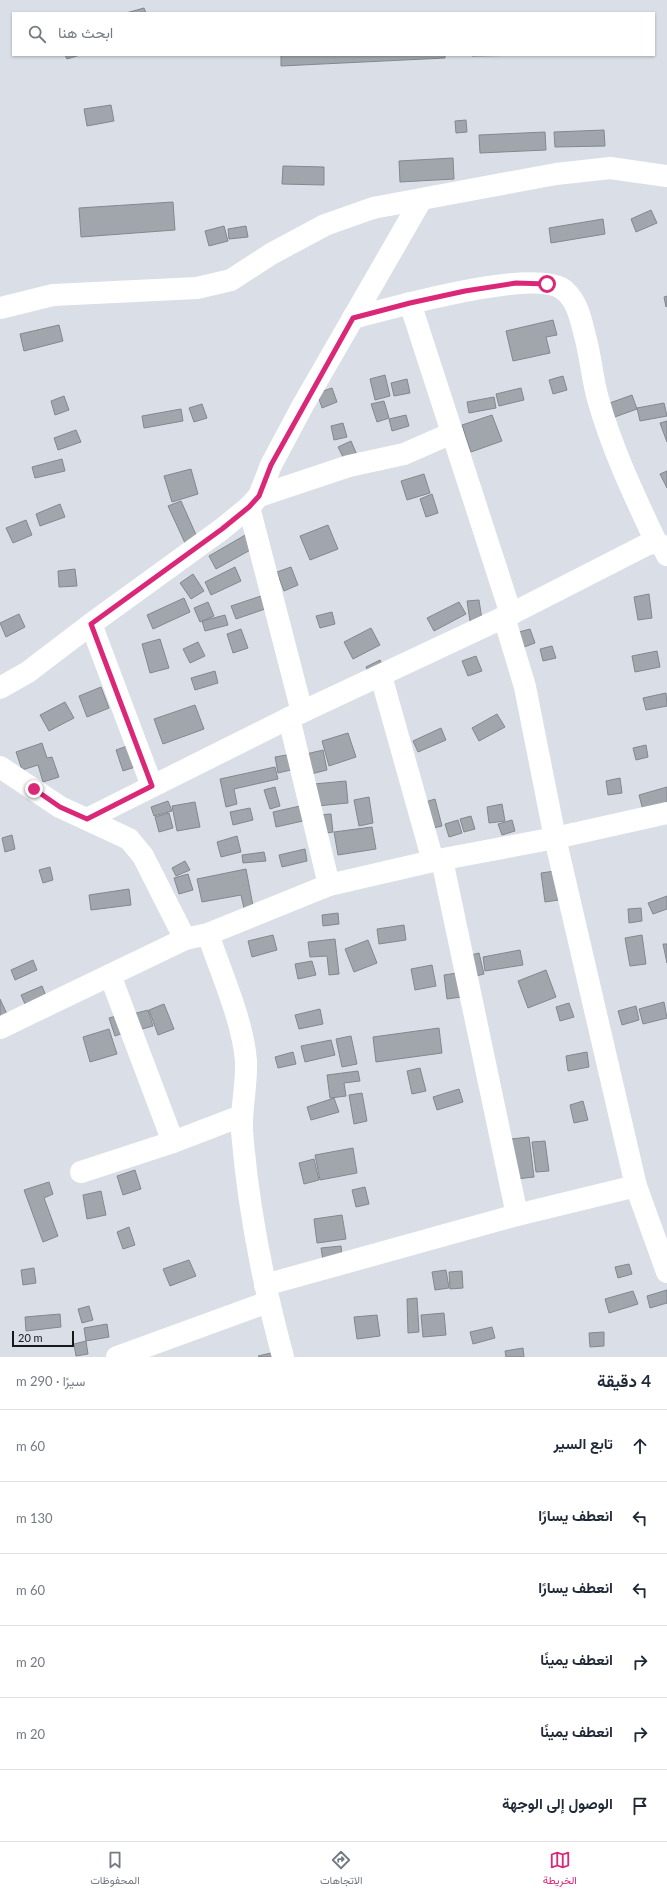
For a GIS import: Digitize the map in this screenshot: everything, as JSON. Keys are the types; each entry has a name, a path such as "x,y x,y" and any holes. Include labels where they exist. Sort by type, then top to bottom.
{"street":[{"path":"0,308 53,295 197,288 231,280 271,254 326,225 373,208 556,174 610,168 667,176"},
{"path":"329,885 254,502 271,465 421,200"},
{"path":"353,318 410,303 516,283 547,284 563,290 577,307 591,356 597,397 609,435 626,478 661,548"},
{"path":"410,303 452,433 507,616 524,687 555,838 636,1186 667,1272"},
{"path":"0,688 28,672 91,624 222,529 254,502 349,466 404,454 452,433"},
{"path":"87,819 295,715 507,616 648,544 661,548"},
{"path":"91,624 152,786"},
{"path":"381,676 437,861 516,1215"},
{"path":"0,767 60,807 129,839 143,856 185,939"},
{"path":"0,1028 185,939 208,934 329,885 667,813"},
{"path":"208,934 239,1025 246,1061 241,1116 249,1190 267,1294 283,1357"},
{"path":"110,976 172,1142"},
{"path":"81,1172 172,1142 241,1116"},
{"path":"117,1357 267,1294 516,1215 636,1186"}],"building":[{"path":"144,8 146,12 130,12"},
{"path":"66,56 77,56 67,59"},
{"path":"281,56 445,56 445,58 281,66"},
{"path":"111,105 114,121 87,126 84,109"},
{"path":"466,120 467,132 456,133 455,121"},
{"path":"604,130 605,146 555,147 554,132"},
{"path":"545,132 546,150 480,153 479,135"},
{"path":"453,158 454,179 400,182 399,161"},
{"path":"283,166 324,167 324,185 282,184"},
{"path":"173,202 175,230 81,237 79,208"},
{"path":"651,210 657,223 636,232 631,219"},
{"path":"603,219 605,234 551,243 549,228"},
{"path":"224,226 228,241 209,246 205,231"},
{"path":"246,226 248,237 229,239 228,229"},
{"path":"667,296 667,306 666,307 664,297"},
{"path":"553,320 557,335 546,337 550,353 513,361 506,331"},
{"path":"59,325 63,341 24,351 20,334"},
{"path":"385,375 390,396 375,400 370,379"},
{"path":"563,376 567,390 553,394 549,380"},
{"path":"407,379 410,393 394,396 391,383"},
{"path":"332,388 337,402 322,408 317,393"},
{"path":"521,388 524,400 499,406 496,394"},
{"path":"632,395 637,409 612,418 607,404"},
{"path":"64,396 69,410 55,415 51,401"},
{"path":"494,397 496,408 469,413 467,402"},
{"path":"384,401 389,418 377,422 371,404"},
{"path":"664,403 667,416 640,421 637,408"},
{"path":"202,404 207,418 194,422 189,408"},
{"path":"181,409 183,421 144,428 142,416"},
{"path":"406,415 409,426 392,431 389,419"},
{"path":"492,415 502,441 471,452 462,425"},
{"path":"667,421 667,442 660,423"},
{"path":"343,423 347,437 334,440 331,426"},
{"path":"76,430 81,442 58,450 54,438"},
{"path":"351,441 357,455 345,461 338,447"},
{"path":"62,459 65,471 35,478 32,467"},
{"path":"191,469 198,494 172,502 164,476"},
{"path":"667,471 667,488 660,474"},
{"path":"424,474 430,493 407,500 401,481"},
{"path":"432,494 438,513 426,517 420,499"},
{"path":"181,501 197,537 185,543 168,506"},
{"path":"60,504 65,517 40,526 36,514"},
{"path":"26,520 32,535 13,543 6,528"},
{"path":"328,525 338,549 310,560 300,536"},
{"path":"247,534 254,548 216,569 209,556"},
{"path":"235,567 241,581 211,595 205,582"},
{"path":"291,567 298,585 284,591 277,572"},
{"path":"75,569 77,586 59,587 58,571"},
{"path":"193,574 204,591 191,599 180,583"},
{"path":"649,594 652,618 638,620 634,597"},
{"path":"264,595 268,608 236,619 231,606"},
{"path":"184,598 190,612 153,629 147,615"},
{"path":"479,600 482,620 470,621 467,601"},
{"path":"208,602 214,616 200,622 194,608"},
{"path":"459,602 466,614 434,631 427,618"},
{"path":"332,612 335,624 320,628 316,616"},
{"path":"19,614 25,627 6,637 0,623"},
{"path":"225,615 228,625 205,631 202,621"},
{"path":"371,628 380,645 353,659 344,642"},
{"path":"241,629 248,648 233,653 227,634"},
{"path":"530,629 535,643 524,647 519,632"},
{"path":"160,639 169,668 150,673 142,644"},
{"path":"198,642 205,656 190,663 183,649"},
{"path":"552,646 556,658 543,661 540,649"},
{"path":"657,651 660,667 635,672 632,656"},
{"path":"476,656 482,671 468,676 462,661"},
{"path":"380,660 385,671 371,678 366,667"},
{"path":"215,671 218,683 195,690 191,678"},
{"path":"101,687 109,708 87,717 79,696"},
{"path":"666,693 667,706 646,710 643,698"},
{"path":"65,702 74,718 49,731 40,715"},
{"path":"195,705 204,729 163,744 154,719"},
{"path":"497,714 505,727 479,741 472,728"},
{"path":"441,728 446,740 418,752 413,741"},
{"path":"348,733 356,757 329,766 322,741"},
{"path":"42,743 47,758 52,757 59,777 43,782 38,765 22,770 16,752"},
{"path":"130,745 138,766 123,771 116,750"},
{"path":"646,745 648,757 636,760 633,748"},
{"path":"323,750 327,770 311,774 306,754"},
{"path":"292,754 295,769 278,773 275,757"},
{"path":"275,767 278,779 234,789 237,804 226,807 220,779"},
{"path":"620,778 622,793 608,795 606,781"},
{"path":"346,781 348,803 317,806 314,784"},
{"path":"275,787 280,806 270,809 264,790"},
{"path":"667,787 667,808 644,814 639,795"},
{"path":"369,797 373,823 359,826 354,800"},
{"path":"435,799 442,826 429,829 422,803"},
{"path":"168,801 172,811 154,816 151,807"},
{"path":"195,802 200,827 177,831 172,806"},
{"path":"502,804 505,821 489,823 487,807"},
{"path":"300,806 303,821 276,827 273,812"},
{"path":"250,808 253,820 233,825 230,812"},
{"path":"169,813 173,828 159,832 155,817"},
{"path":"331,814 333,832 320,834 318,815"},
{"path":"471,816 475,829 464,832 460,819"},
{"path":"458,820 462,833 449,837 445,824"},
{"path":"512,820 515,831 502,835 498,824"},
{"path":"372,827 376,849 338,855 334,832"},
{"path":"12,835 15,849 5,852 2,838"},
{"path":"237,836 241,852 221,857 217,842"},
{"path":"305,849 307,861 282,867 279,855"},
{"path":"264,852 266,861 243,863 242,855"},
{"path":"185,861 190,870 176,876 172,868"},
{"path":"50,867 53,880 43,883 39,870"},
{"path":"246,869 254,911 245,913 241,895 202,902 197,879"},
{"path":"555,871 559,900 545,902 541,873"},
{"path":"188,874 193,890 179,894 174,878"},
{"path":"129,889 131,905 91,910 89,895"},
{"path":"667,896 667,909 653,914 648,903"},
{"path":"641,908 642,921 629,923 628,909"},
{"path":"338,913 339,924 323,926 322,915"},
{"path":"404,925 406,940 379,944 377,929"},
{"path":"273,935 277,950 252,957 248,941"},
{"path":"642,935 646,964 630,966 625,938"},
{"path":"335,939 339,974 329,975 327,956 310,957 308,942"},
{"path":"368,940 377,963 354,972 345,949"},
{"path":"663,944 667,944 667,963"},
{"path":"520,950 523,965 485,971 483,957"},
{"path":"479,953 484,974 472,977 467,956"},
{"path":"33,960 37,970 15,980 11,970"},
{"path":"312,961 316,975 298,979 295,964"},
{"path":"432,965 436,986 415,990 411,969"},
{"path":"546,970 556,997 528,1008 518,981"},
{"path":"457,973 461,997 447,999 444,975"},
{"path":"42,986 46,996 25,1004 21,995"},
{"path":"0,999 7,1014 0,1017"},
{"path":"664,1002 667,1018 643,1024 639,1009"},
{"path":"569,1003 574,1017 560,1021 556,1007"},
{"path":"164,1004 174,1029 158,1035 149,1010"},
{"path":"636,1006 639,1020 622,1025 618,1011"},
{"path":"320,1009 323,1024 299,1029 295,1015"},
{"path":"148,1010 153,1026 135,1031 129,1015"},
{"path":"120,1015 126,1032 115,1036 109,1018"},
{"path":"439,1028 442,1053 376,1062 373,1037"},
{"path":"109,1029 117,1054 90,1062 83,1037"},
{"path":"351,1036 357,1064 342,1067 336,1039"},
{"path":"331,1040 335,1055 305,1062 301,1046"},
{"path":"293,1052 296,1064 278,1068 275,1057"},
{"path":"587,1052 589,1067 568,1071 566,1056"},
{"path":"420,1068 426,1091 412,1094 407,1071"},
{"path":"358,1071 360,1081 344,1083 346,1096 330,1098 327,1075"},
{"path":"459,1089 463,1102 437,1110 433,1097"},
{"path":"362,1093 367,1121 354,1124 349,1095"},
{"path":"334,1098 339,1112 311,1120 307,1107"},
{"path":"583,1101 588,1120 574,1123 570,1105"},
{"path":"529,1137 534,1177 516,1179 511,1139"},
{"path":"545,1141 549,1171 536,1172 532,1142"},
{"path":"353,1148 357,1173 320,1180 315,1155"},
{"path":"314,1159 319,1180 304,1184 299,1163"},
{"path":"135,1170 141,1189 123,1195 117,1176"},
{"path":"49,1182 53,1194 44,1198 58,1236 43,1242 24,1190"},
{"path":"365,1187 369,1204 356,1207 352,1190"},
{"path":"101,1191 106,1215 87,1219 83,1195"},
{"path":"342,1215 346,1239 317,1243 314,1219"},
{"path":"129,1227 135,1245 123,1249 117,1232"},
{"path":"341,1246 342,1257 323,1260 321,1248"},
{"path":"189,1260 196,1276 170,1286 163,1269"},
{"path":"629,1264 632,1274 618,1278 615,1267"},
{"path":"34,1268 36,1283 23,1285 21,1270"},
{"path":"446,1270 449,1288 435,1290 432,1272"},
{"path":"462,1271 463,1288 450,1289 449,1272"},
{"path":"667,1290 667,1303 650,1308 647,1296"},
{"path":"633,1291 638,1304 609,1313 605,1299"},
{"path":"417,1298 419,1332 408,1333 407,1299"},
{"path":"89,1306 93,1320 82,1323 78,1309"},
{"path":"444,1313 446,1335 423,1337 421,1315"},
{"path":"60,1314 61,1327 26,1331 25,1317"},
{"path":"377,1315 380,1336 357,1339 354,1317"},
{"path":"107,1324 109,1337 86,1341 84,1328"},
{"path":"492,1327 495,1338 473,1344 470,1332"},
{"path":"604,1332 604,1346 590,1347 589,1333"},
{"path":"86,1341 88,1354 76,1356 74,1344"},
{"path":"523,1348 524,1357 506,1357 505,1351"},
{"path":"271,1353 272,1357 258,1356"}],"route":[{"path":"34,789 60,807 87,819 152,786 91,624 222,529 249,507 259,496 271,465 303,405 353,318 410,303 465,291 516,283 547,284"}]}
